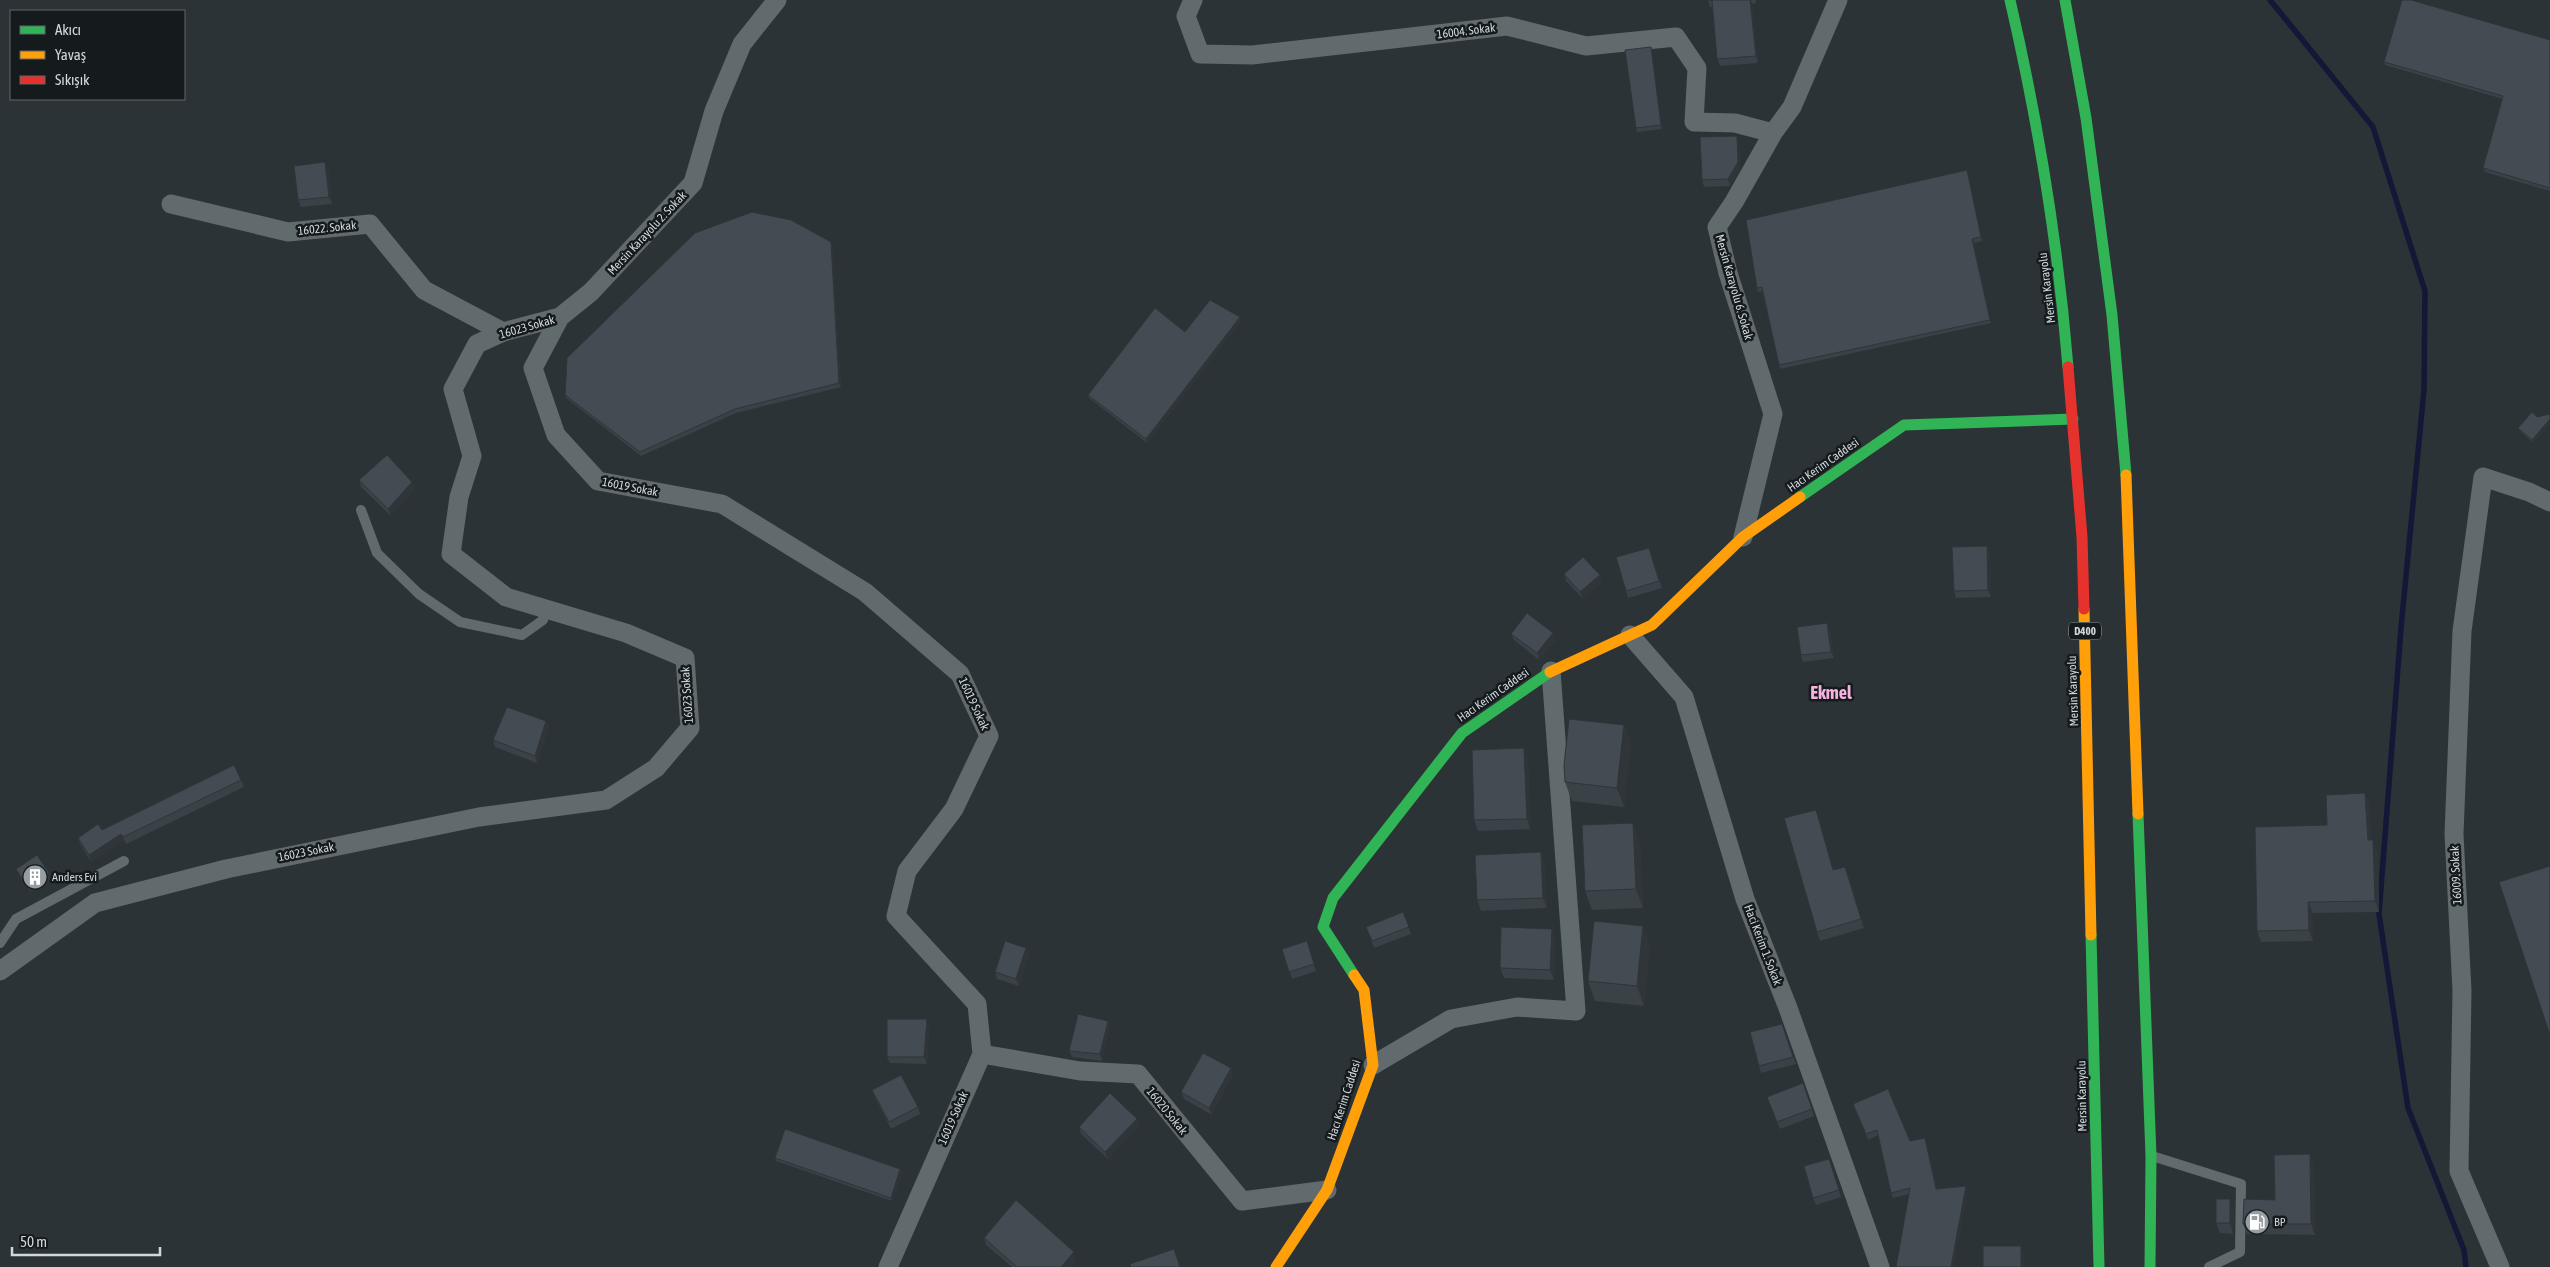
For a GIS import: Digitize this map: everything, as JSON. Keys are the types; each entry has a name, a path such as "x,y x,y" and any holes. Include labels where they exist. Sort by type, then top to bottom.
{"main road":[{"name":"Mersin Karayolu","path":"2010,0 2030,90 2061,282 2082,537 2099,1267"},
{"path":"2065,0 2086,118 2110,296 2126,479 2151,1156 2150,1267"},
{"name":"Hacı Kerim Caddesi","path":"1276,1267 1327,1190 1373,1065 1364,990 1323,927 1333,898 1462,733 1551,671 1652,625 1743,537 1904,426 2073,419"}],"street":[{"name":"Mersin Karayolu 2. Sokak","path":"560,317 591,292 693,182 714,111 742,44 776,0"},
{"name":"16004. Sokak","path":"1193,0 1186,16 1200,54 1252,55 1508,26 1586,46 1676,37 1697,68 1694,122 1735,122 1773,134"},
{"name":"Mersin Karayolu 6. Sokak","path":"1743,537 1773,414 1728,273 1717,227 1734,202 1773,134 1792,107 1838,0"},
{"name":"16022. Sokak","path":"172,204 288,232 370,224 424,290 503,332"},
{"name":"16023 Sokak","path":"0,971 95,903 226,869 470,819 606,800 656,768 690,728 685,658 626,633 506,597 451,554 459,497 472,456 453,389 477,344 503,332 560,317"},
{"name":"16019 Sokak","path":"560,317 533,368 556,435 598,481 722,504 864,592 960,674 989,736 954,809 906,871 896,916 977,1004 982,1054 888,1267"},
{"name":"16009. Sokak","path":"2500,1267 2459,1172 2462,991 2454,834 2462,631 2483,477 2529,492 2550,502"},
{"name":"Haci Kerim 1. Sokak","path":"1630,635 1684,697 1745,899 1791,1017 1880,1267"},
{"path":"1373,1065 1451,1019 1517,1006 1576,1011 1551,671"},
{"name":"16020 Sokak","path":"982,1054 1080,1071 1138,1074 1242,1201 1327,1190"}],"lane":[{"path":"361,510 377,552 419,594 460,622 522,635 543,620 545,609"},
{"path":"0,943 16,919 124,861"},
{"path":"2151,1156 2241,1184 2240,1252 2209,1267"}],"building":[{"path":"1712,0 1750,0 1756,56 1717,59"},
{"path":"2402,0 2411,0 2550,40 2550,188 2483,168 2503,96 2384,62"},
{"path":"1651,47 1661,125 1636,128 1625,50"},
{"path":"1737,136 1738,162 1728,179 1702,180 1700,137"},
{"path":"325,162 329,197 298,200 294,166"},
{"path":"1967,170 1981,237 1972,239 1990,320 1779,365 1762,287 1757,288 1746,220"},
{"path":"752,212 791,220 831,242 839,383 735,409 640,452 565,395 567,358 695,233"},
{"path":"1210,300 1240,317 1146,439 1088,395 1155,308 1185,332"},
{"path":"2532,412 2537,417 2550,414 2550,419 2532,440 2518,428"},
{"path":"387,455 412,482 388,509 359,480"},
{"path":"1987,546 1988,590 1954,591 1952,547"},
{"path":"1649,548 1659,581 1626,591 1616,557"},
{"path":"1583,557 1600,575 1580,592 1564,574"},
{"path":"1527,613 1553,633 1537,653 1511,634"},
{"path":"1827,623 1831,652 1801,655 1797,627"},
{"path":"507,707 546,721 535,756 493,740"},
{"path":"1569,719 1624,725 1617,788 1565,782 1564,765"},
{"path":"1524,748 1527,819 1474,820 1472,750"},
{"path":"234,765 241,780 123,837 121,834 89,855 78,838 98,824 102,830"},
{"path":"2365,793 2368,840 2373,840 2375,901 2308,902 2309,930 2257,931 2255,827 2327,825 2326,795"},
{"path":"1816,810 1833,870 1845,867 1861,919 1817,932 1784,818"},
{"path":"1633,823 1636,889 1585,891 1582,825"},
{"path":"1541,852 1543,898 1477,900 1475,855"},
{"name":"Anders Evi","path":"37,855 49,873 28,886 16,869"},
{"path":"2550,866 2550,1035 2499,882"},
{"path":"1403,912 1409,927 1372,941 1366,927"},
{"path":"1594,921 1643,926 1637,986 1588,981"},
{"path":"1501,927 1552,929 1550,970 1500,968"},
{"path":"1005,941 1026,948 1016,979 995,972"},
{"path":"1307,941 1314,964 1289,972 1282,949"},
{"path":"1078,1014 1108,1021 1100,1054 1069,1051"},
{"path":"887,1019 927,1019 924,1057 887,1057"},
{"path":"1782,1024 1793,1057 1759,1066 1750,1032"},
{"path":"1203,1053 1231,1068 1209,1108 1181,1092"},
{"path":"901,1075 918,1107 889,1122 872,1090"},
{"path":"1803,1083 1812,1109 1777,1122 1767,1097"},
{"path":"1888,1089 1910,1141 1925,1138 1936,1189 1966,1186 1951,1267 1896,1267 1910,1188 1891,1193 1877,1130 1866,1134 1853,1104"},
{"path":"1110,1093 1137,1119 1105,1152 1079,1127"},
{"path":"785,1129 900,1169 891,1198 775,1158"},
{"path":"2310,1154 2311,1224 2243,1224 2244,1199 2275,1200 2274,1155"},
{"path":"1829,1159 1839,1190 1813,1198 1804,1166"},
{"path":"2216,1199 2230,1199 2230,1223 2216,1223"},
{"path":"1016,1200 1074,1252 1061,1267 1017,1267 984,1238"},
{"path":"1983,1246 2021,1246 2021,1267 1983,1267"},
{"path":"1174,1249 1180,1267 1131,1267 1130,1264"}],"waterway":[{"path":"2270,0 2373,127 2425,291 2424,390 2401,628 2379,914 2408,1108 2464,1250 2466,1267"}],"traffic: fast":[{"path":"2010,0 2046,182 2059,274 2068,367"},
{"path":"2065,0 2086,118 2112,315 2126,475"},
{"path":"1800,497 1904,425 2073,419"},
{"path":"1354,975 1323,927 1333,898 1462,733 1550,672"},
{"path":"2138,814 2151,1156 2150,1267"},
{"path":"2091,935 2099,1267"}],"traffic: slow":[{"path":"2126,475 2138,814"},
{"path":"1550,672 1652,625 1743,537 1800,497"},
{"path":"2084,609 2091,935"},
{"path":"1276,1267 1327,1190 1373,1065 1364,990 1354,975"}],"traffic: jam":[{"path":"2068,367 2082,537 2084,609"}],"place":[{"name":"Anders Evi","path":"35,877"},
{"name":"BP","path":"2257,1222"}],"district":[{"name":"Ekmel","path":"1831,692"}]}
